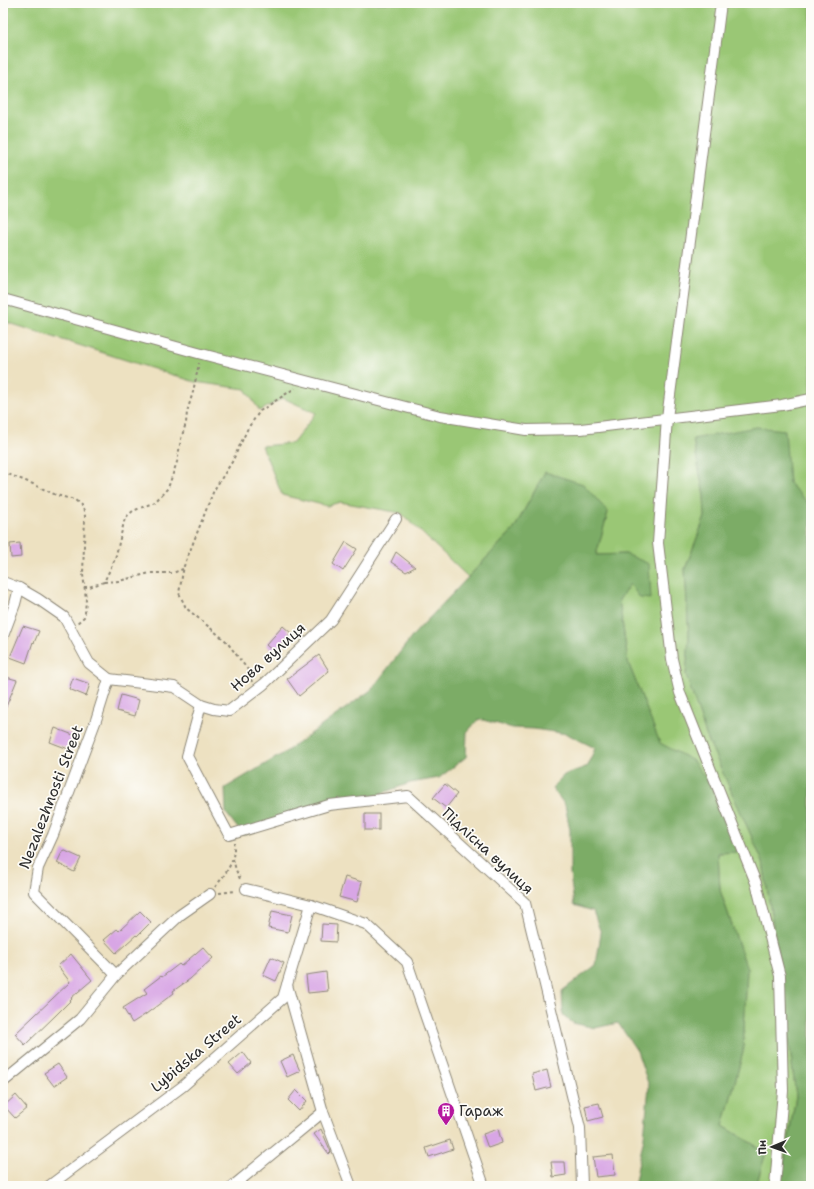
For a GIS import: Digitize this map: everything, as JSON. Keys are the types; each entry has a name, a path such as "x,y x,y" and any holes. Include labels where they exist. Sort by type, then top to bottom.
{"street":[{"path":"721,3 667,418 658,543 672,659 680,693 756,883 780,976 783,1091 775,1186"},
{"path":"3,299 201,354 440,416 526,430 581,429 782,405 811,399"},
{"name":"Нова вулиця","path":"109,679 174,687 201,704 214,709 229,711 264,684 331,620 396,519"},
{"path":"3,582 19,588 64,617 89,663 109,679"},
{"path":"3,636 15,604 19,588"},
{"name":"Nezalezhnosti Street","path":"109,679 96,720 56,828 38,868 34,892 116,975"},
{"path":"201,704 187,756 229,835"},
{"name":"Підлісна вулиця","path":"229,835 329,805 408,796 525,903 580,1128 582,1186"},
{"path":"246,889 311,905 366,924 407,962 484,1186"},
{"path":"3,1082 80,1019 116,975 180,915 210,894"},
{"name":"Lybidska Street","path":"50,1186 183,1086 283,998 311,905"},
{"path":"287,985 323,1112 351,1186"},
{"path":"233,1186 323,1112"}],"path":[{"path":"104,582 115,559 125,518 133,511 155,502 168,488 186,423 187,412 201,354"},
{"path":"254,691 248,670 226,641 186,608 179,592 183,569 189,551 214,490 232,462 248,428 260,411 305,381"},
{"path":"3,472 56,495 75,500 83,507 86,516 83,574 86,613 78,623 68,624"},
{"path":"84,587 150,574 173,573 183,569"},
{"path":"210,894 246,889 236,870 233,859 234,843 229,835"},
{"path":"210,894 226,874 233,859"}],"green space":[{"path":"3,3 811,3 811,408 809,409 811,414 811,506 789,483 784,430 693,439 704,495 705,517 685,569 689,638 686,675 706,735 763,862 781,976 796,1096 780,1186 756,1186 766,1152 723,1126 743,1052 747,969 720,890 718,853 738,852 693,761 660,744 628,662 619,600 630,583 626,554 596,555 608,512 545,472 514,529 468,577 401,513 340,502 327,506 282,495 262,446 293,443 316,413 283,398 260,411 245,389 195,382 3,321"},
{"path":"756,427 785,430 789,483 811,506 811,1186 780,1186 796,1096 781,976 763,862 706,735 686,675 689,638 685,569 705,517 704,495 693,439"},
{"path":"545,472 583,484 608,512 596,555 626,554 649,564 651,599 640,598 630,584 619,600 628,662 660,743 693,761 714,790 739,852 718,853 720,890 747,969 743,1052 723,1126 766,1152 756,1186 634,1186 644,1137 649,1086 637,1051 618,1023 595,1028 573,1023 563,1015 562,991 596,965 601,933 593,911 574,905 570,874 570,830 565,805 552,788 564,775 588,766 595,748 567,734 534,729 513,728 479,719 467,732 466,757 439,778 410,783 374,796 243,835 226,813 225,788 284,753 371,690 414,634 514,529"}],"building":[{"path":"346,542 357,549 343,571 333,564"},
{"path":"20,543 21,557 11,558 10,544"},
{"path":"396,552 415,567 406,572 391,562"},
{"path":"23,626 39,631 34,643 33,642 26,663 10,657"},
{"path":"283,626 291,633 275,653 266,645"},
{"path":"319,655 329,671 299,696 287,679"},
{"path":"6,677 17,680 3,714 3,682"},
{"path":"73,678 90,684 86,696 69,689"},
{"path":"121,695 139,700 135,716 117,711"},
{"path":"55,728 76,736 71,750 50,742"},
{"path":"445,784 457,794 446,808 433,798"},
{"path":"365,814 379,814 379,830 365,830"},
{"path":"63,850 81,858 74,872 57,863"},
{"path":"345,877 362,882 357,902 339,897"},
{"path":"140,911 151,922 116,953 104,940 117,929 119,931"},
{"path":"272,911 292,915 288,932 268,928"},
{"path":"322,924 337,925 336,942 321,941"},
{"path":"203,947 213,958 190,979 173,991 174,993 132,1023 123,1008 147,993 144,989 179,964 181,966"},
{"path":"71,954 92,980 71,998 72,999 25,1045 15,1034 70,982 58,966"},
{"path":"271,957 284,963 276,981 263,975"},
{"path":"326,972 328,991 308,993 306,975"},
{"path":"243,1052 251,1063 238,1074 229,1064"},
{"path":"293,1055 300,1071 287,1077 280,1061"},
{"path":"58,1064 67,1077 54,1086 44,1073"},
{"path":"547,1070 551,1087 536,1091 532,1074"},
{"path":"296,1090 307,1101 299,1111 288,1100"},
{"path":"16,1095 27,1108 15,1118 4,1106"},
{"path":"599,1103 603,1117 588,1121 585,1106"},
{"path":"321,1129 331,1152 329,1154 314,1134"},
{"path":"498,1129 502,1143 488,1148 483,1134"},
{"path":"450,1140 453,1149 429,1157 426,1148"},
{"path":"613,1155 615,1175 596,1177 593,1157"},
{"path":"551,1162 565,1162 566,1175 553,1177"}],"place":[{"name":"Гараж","path":"446,1126"}]}
